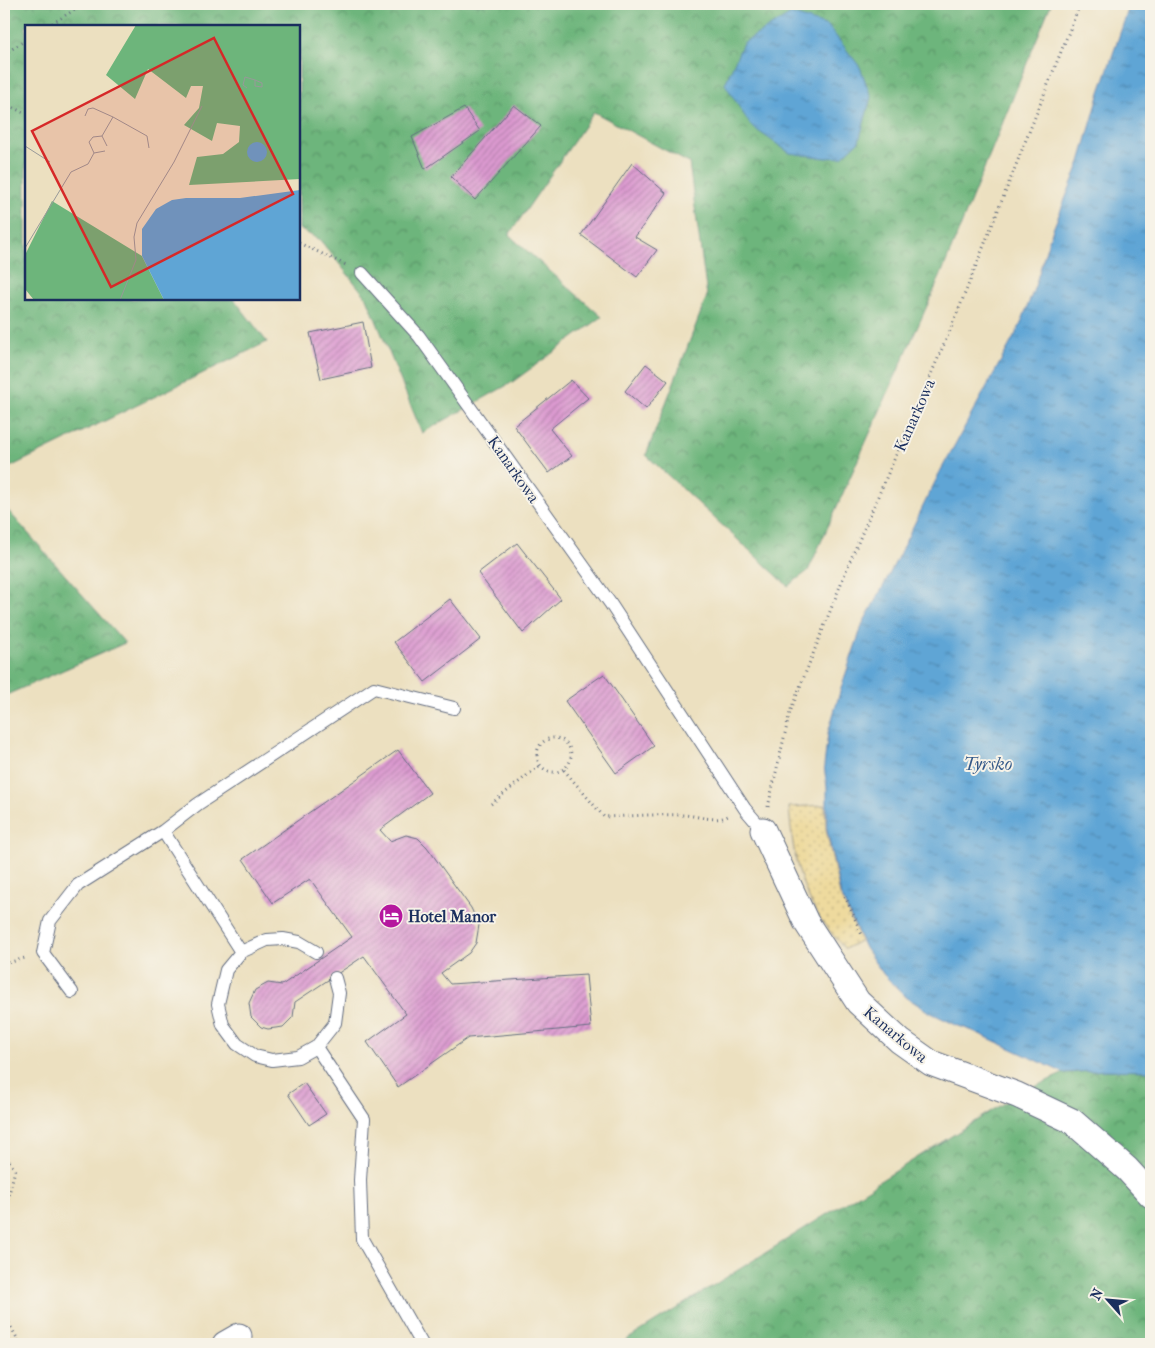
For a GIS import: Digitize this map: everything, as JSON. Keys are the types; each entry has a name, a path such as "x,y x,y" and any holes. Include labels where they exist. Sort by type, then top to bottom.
{"street":[{"name":"Kanarkowa","path":"763,830 812,930 858,1002 900,1041 931,1063 1017,1095 1072,1121 1127,1168 1151,1195"}],"lane":[{"name":"Kanarkowa","path":"362,273 419,336 610,603 745,809 763,830"},
{"path":"72,992 43,953 50,921 78,885 163,831 198,804 374,688 454,708"},
{"path":"163,831 241,952"},
{"path":"316,952 299,942 283,939 267,940 241,952 226,970 218,1004 223,1025 237,1044 255,1056 272,1060 298,1057 316,1047 334,1023 339,993 336,978"},
{"path":"316,1047 364,1119 360,1180 362,1239 422,1344"}],"path":[{"path":"50,25 84,4"},
{"name":"Kanarkowa","path":"763,830 790,712 850,561 952,326 1080,4"},
{"path":"4,54 25,41"},
{"path":"4,103 25,114"},
{"path":"300,243 362,273"},
{"path":"552,738 561,739 567,744 571,757 569,764 564,770 551,773 544,771 539,766 536,757 537,748 543,741 552,738"},
{"path":"491,804 539,766"},
{"path":"564,770 604,817 684,815 723,819"},
{"path":"845,896 862,935"},
{"path":"4,964 43,953"},
{"path":"4,1153 15,1170 4,1214"},
{"path":"4,1314 20,1344"}],"green space":[{"path":"4,4 1051,4 940,277 808,571 788,586 646,455 707,296 689,163 594,112 509,235 602,317 511,383 422,433 367,298 320,240 300,230 300,25 25,25 25,300 235,300 267,342 4,470"},
{"path":"4,506 125,643 4,696"},
{"path":"1106,1070 1151,1071 1151,1344 620,1344 1017,1095 1064,1073"}],"sand":[{"path":"825,805 826,830 840,895 861,940 845,949 824,924 811,902 800,876 792,836 789,807"}],"water":[{"name":"Tyrsko","path":"1130,4 1151,4 1151,1071 1106,1070 1064,1073 929,1012 906,997 884,975 865,948 841,896 827,829 827,787 824,766 828,733 863,623 941,470 1020,326 1050,237 1080,162 1100,92"},
{"path":"791,14 828,26 860,67 871,97 859,141 842,157 826,158 790,153 751,126 725,84 743,43"}],"building":[{"path":"514,105 541,126 475,200 451,177"},
{"path":"464,108 480,131 425,169 412,137"},
{"path":"632,163 666,193 635,237 657,250 637,277 581,235"},
{"path":"363,322 371,368 321,379 310,333"},
{"path":"646,364 668,381 646,409 625,391"},
{"path":"571,380 588,398 550,429 572,456 549,473 514,426"},
{"path":"517,543 561,599 523,633 478,573"},
{"path":"450,599 481,639 425,682 394,642"},
{"path":"604,674 654,746 616,773 565,701"},
{"path":"398,750 430,793 380,830 390,841 406,835 418,838 427,847 471,908 479,925 476,943 469,953 441,973 450,984 586,975 591,1027 468,1038 398,1087 367,1042 406,1014 364,956 295,1002 293,1017 283,1027 268,1029 261,1027 251,1017 249,1003 255,990 268,983 282,985 352,937 310,879 273,903 243,859"},
{"path":"304,1083 326,1114 309,1125 288,1094"}],"place":[{"name":"Hotel Manor","path":"391,916"}]}
